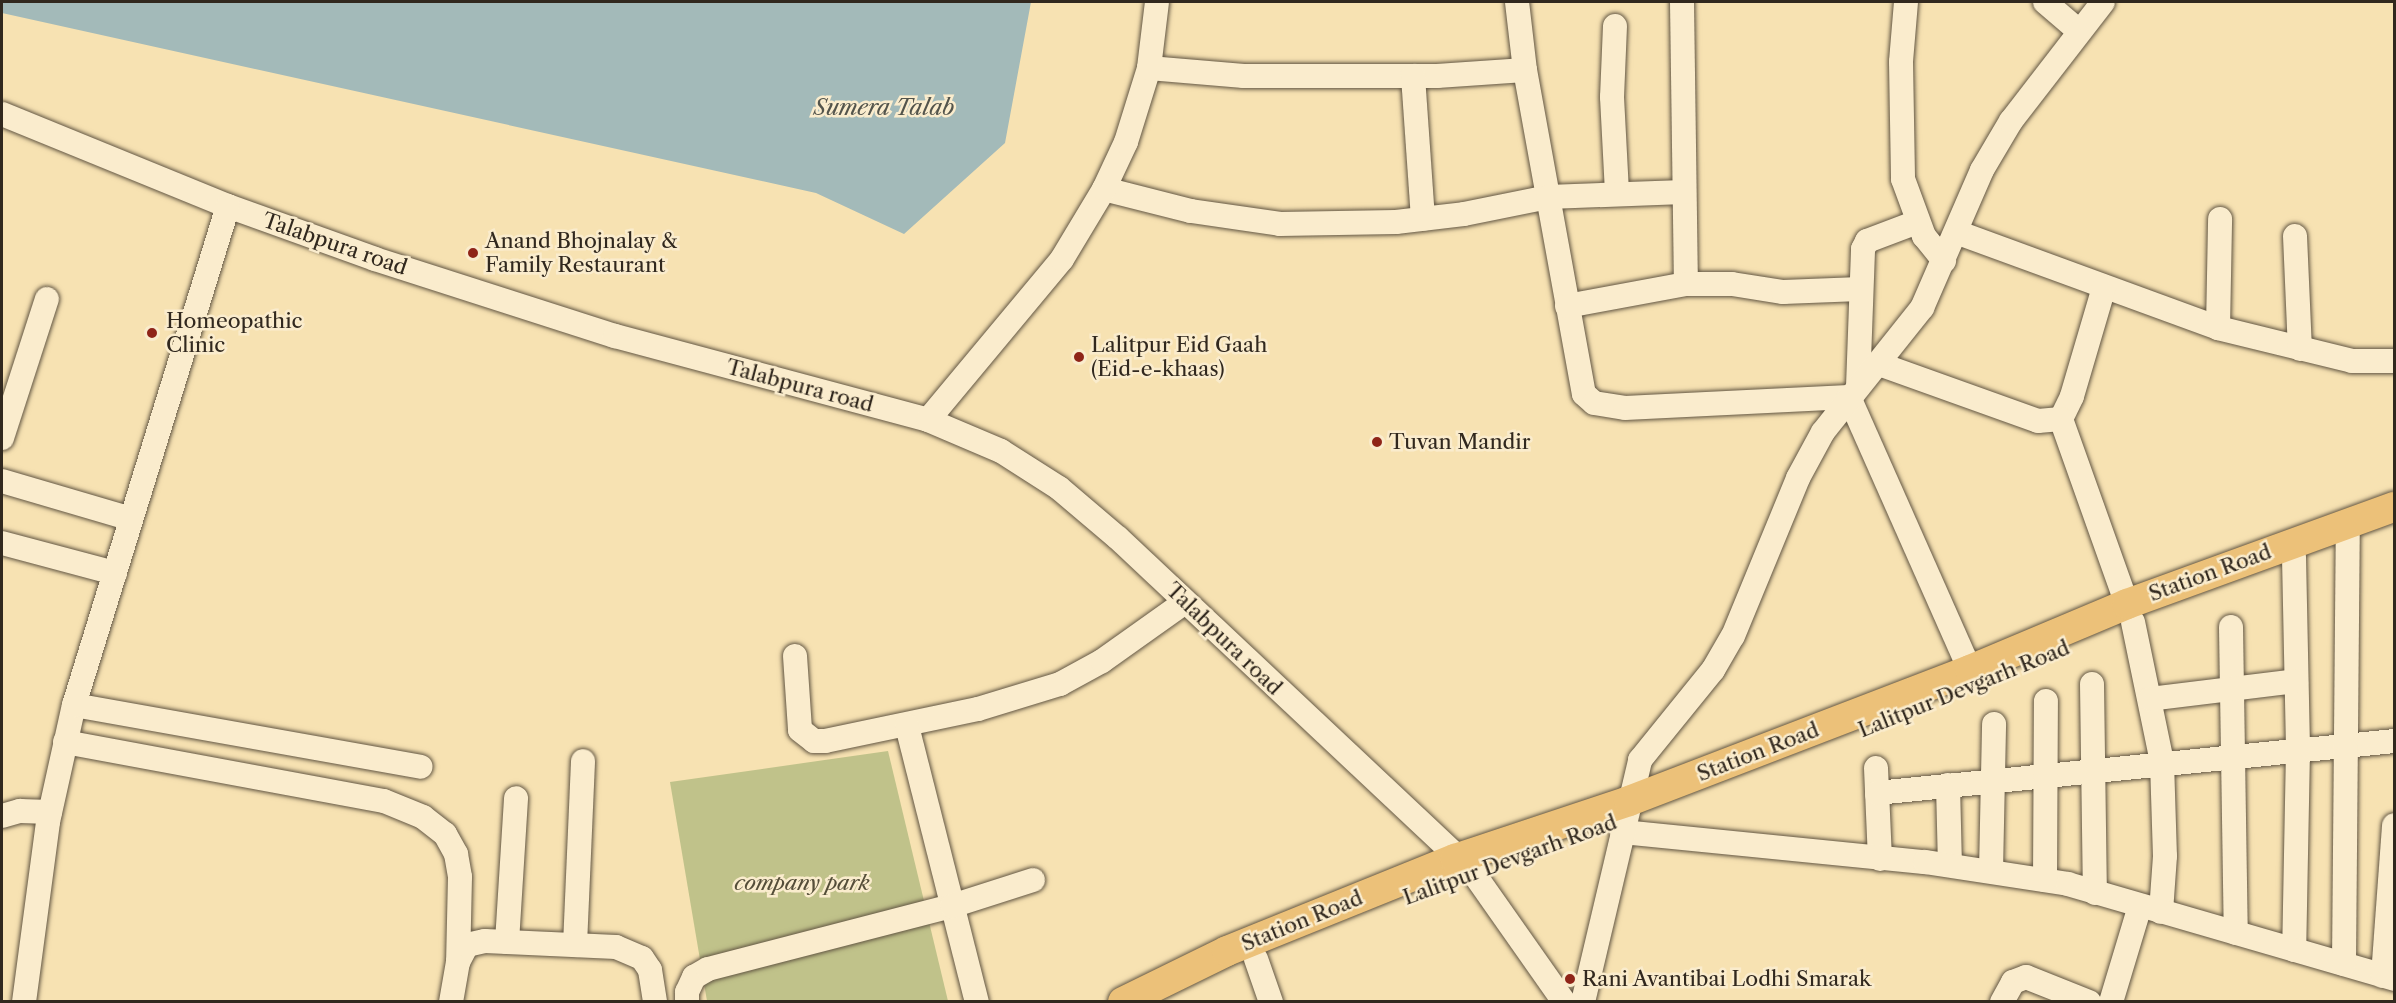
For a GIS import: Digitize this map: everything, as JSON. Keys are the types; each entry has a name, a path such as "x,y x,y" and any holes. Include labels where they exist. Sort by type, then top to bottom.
{"main road":[{"name":"Station Road","path":"1626,817 1970,670 2130,613 2394,507"},
{"name":"Lalitpur Devgarh Road","path":"1167,1002 1464,865 1626,817 1761,771 2130,613 2348,537 2394,525"},
{"name":"Station Road","path":"1124,1002 1227,951 1464,865"}],"street":[{"path":"928,420 1062,259 1104,189 1126,142 1149,68 1157,2"},
{"path":"1517,2 1525,70 1579,381 1584,394 1594,403 1625,408 1853,392"},
{"path":"1682,2 1686,284"},
{"path":"1906,2 1901,62 1903,179 1917,222 1944,261"},
{"path":"2045,2 2079,31"},
{"path":"1583,1002 1640,760 1713,670 1733,636 1798,478 1823,432 1922,308 1982,170 2011,121 2103,2"},
{"path":"1615,26 1612,98 1617,194"},
{"path":"1149,68 1244,76 1413,76 1525,70"},
{"path":"1413,76 1423,219"},
{"name":"Talabpura road","path":"3,111 228,206 375,259 615,336 928,420 1000,451 1059,488 1185,602 1464,865 1564,1002"},
{"path":"1104,189 1191,211 1280,224 1423,219 1548,197 1684,192"},
{"path":"24,1002 50,812 74,705 228,206"},
{"path":"2218,328 2220,219"},
{"path":"1917,222 1867,241 1863,249 1853,392 1970,670"},
{"path":"1956,232 2218,328 2352,361 2394,361"},
{"path":"2295,236 2300,349"},
{"path":"1566,306 1686,284 1732,284 1783,292 1860,289"},
{"path":"2104,287 2072,396 2061,420 2130,613 2162,762 2165,856 2150,909 2111,1002"},
{"path":"2,438 47,299"},
{"path":"1879,364 2038,421 2061,420"},
{"path":"2,481 131,519"},
{"path":"2344,964 2348,746 2348,537"},
{"path":"2,543 115,573"},
{"path":"2294,557 2298,750 2294,950"},
{"path":"795,656 798,717 806,737 825,741 907,726 1060,684 1102,661 1185,602"},
{"path":"2231,627 2236,933"},
{"path":"2150,699 2296,681"},
{"path":"2092,684 2096,893"},
{"path":"2045,880 2046,701"},
{"path":"74,705 421,767"},
{"path":"1991,872 1994,724"},
{"path":"907,726 977,1002"},
{"path":"1877,793 2162,762 2394,741"},
{"path":"65,742 384,801 423,817 446,834 456,854 460,877 458,962 451,1002"},
{"path":"575,945 582,761"},
{"path":"1876,768 1880,859"},
{"path":"1948,785 1950,866"},
{"path":"507,942 516,798"},
{"path":"2,816 14,811 50,812"},
{"path":"1626,817 1880,859 1950,866 2045,880 2389,977 2394,825"},
{"path":"687,1002 687,992 694,977 708,969 952,906 1033,880"},
{"path":"458,962 467,945 507,942 616,946 642,958 650,970 655,1002"},
{"path":"1256,959 1271,1002"},
{"path":"2002,1002 2013,982 2026,977 2089,1002"}],"green space":[{"name":"company park","path":"888,751 948,1001 707,1001 670,782"}],"water":[{"name":"Sumera Talab","path":"2,2 1031,2 1005,143 904,234 816,193 2,13"}],"place":[{"name":"Anand Bhojnalay & Family Restaurant","path":"473,253"},
{"name":"Homeopathic Clinic","path":"152,333"},
{"name":"Lalitpur Eid Gaah (Eid-e-khaas)","path":"1079,357"},
{"name":"Tuvan Mandir","path":"1377,442"},
{"name":"Rani Avantibai Lodhi Smarak","path":"1570,979"}]}
